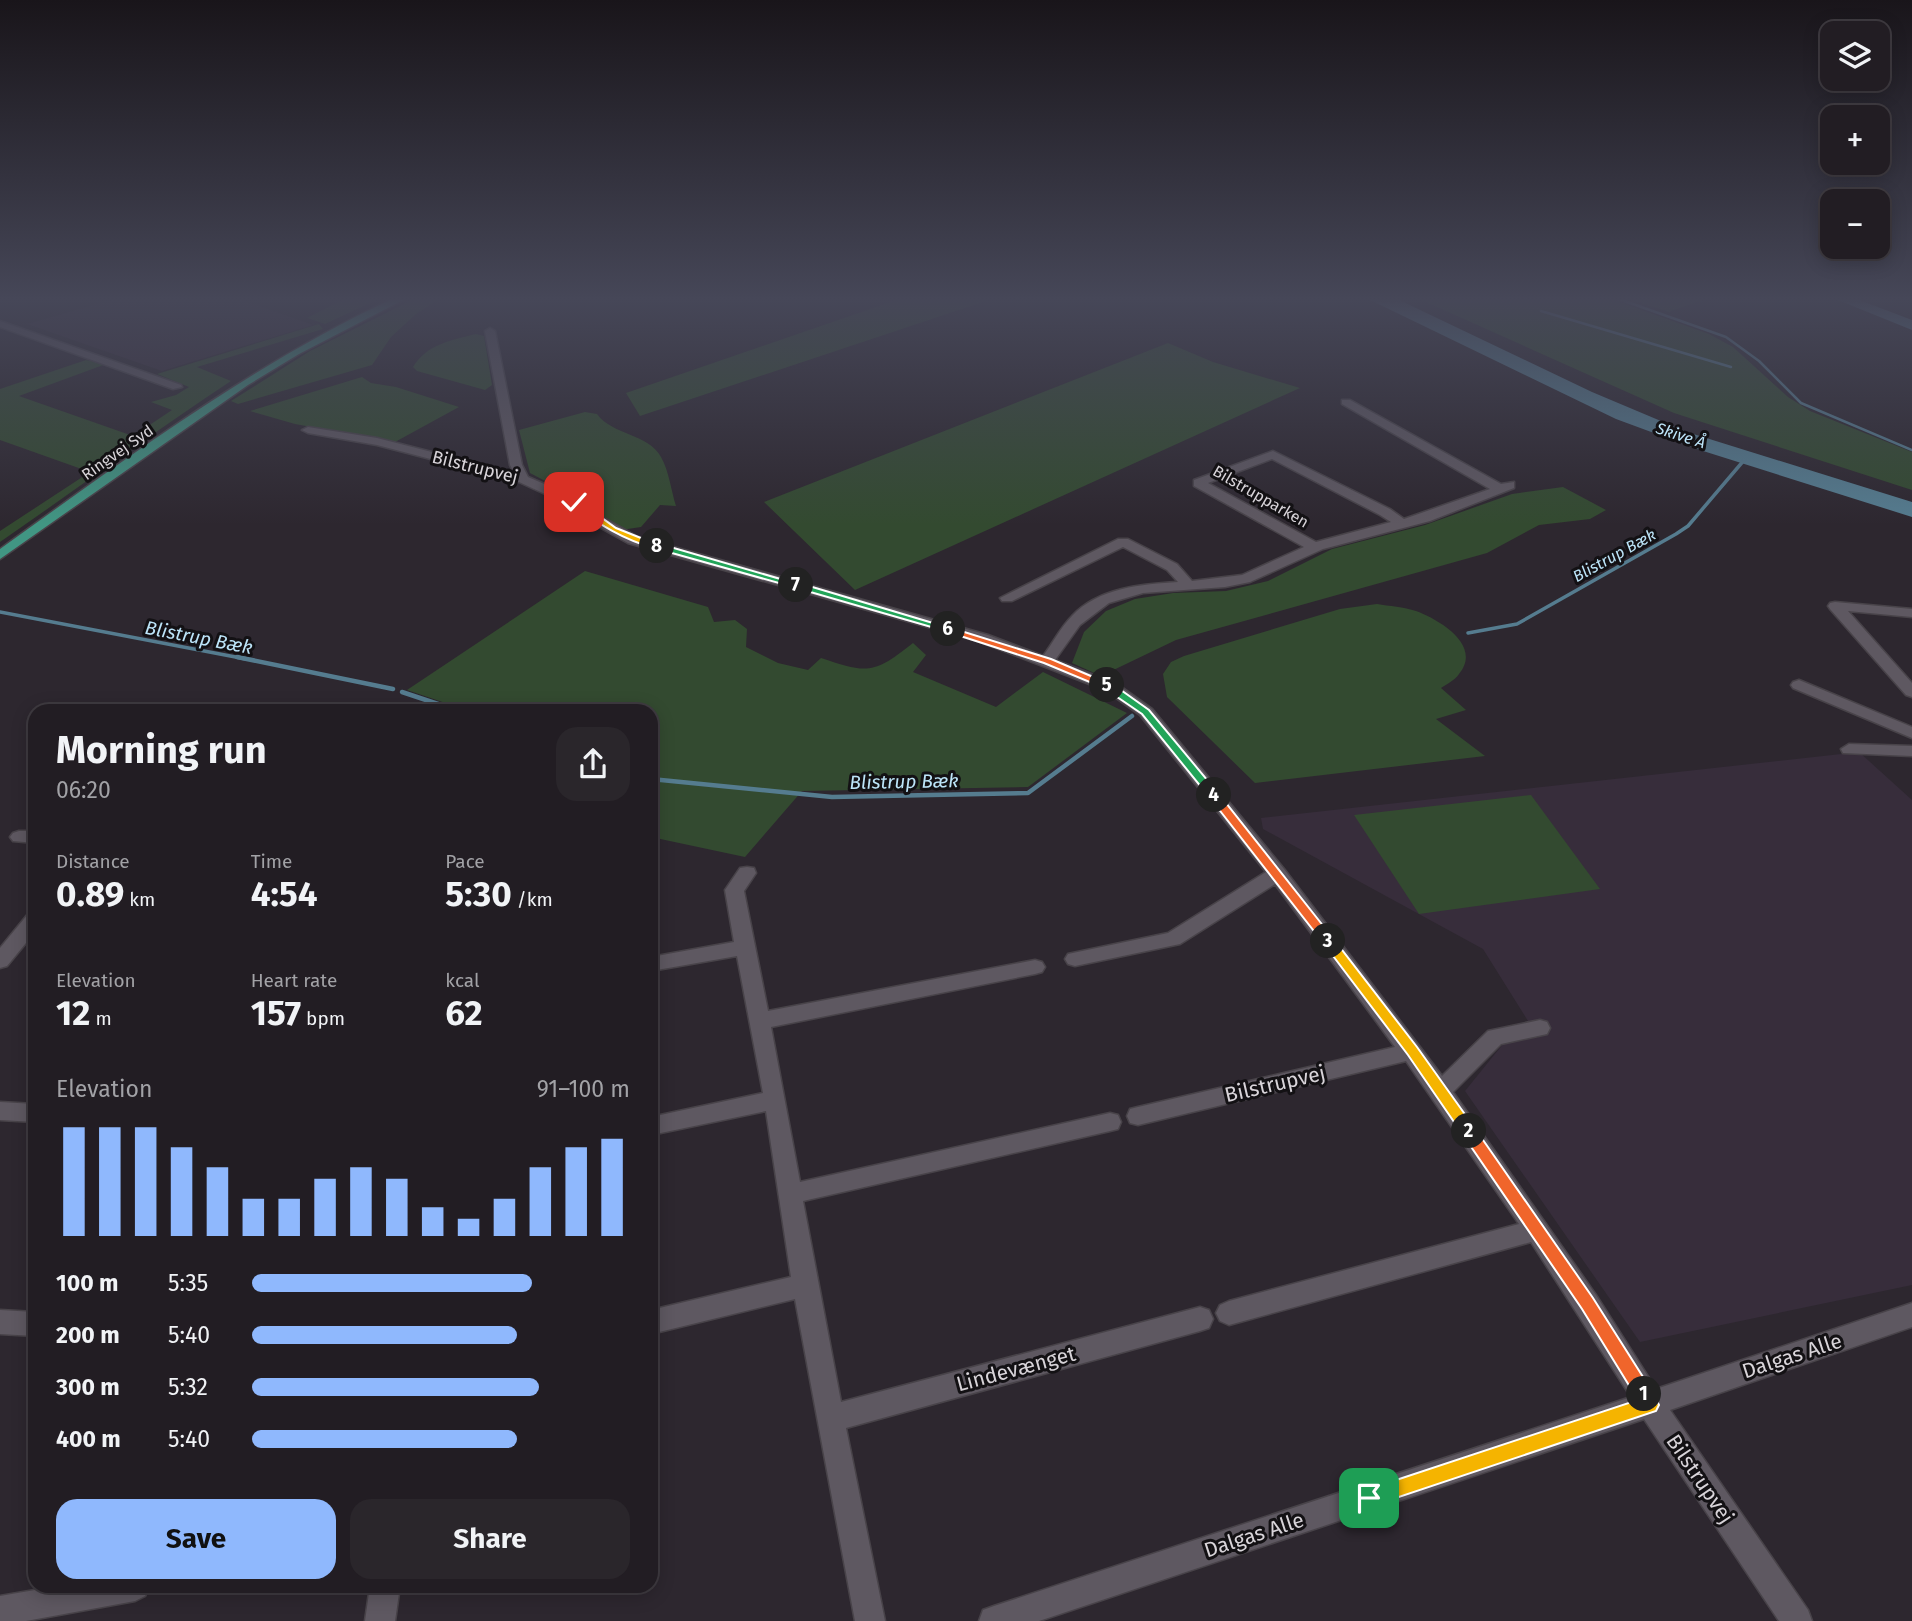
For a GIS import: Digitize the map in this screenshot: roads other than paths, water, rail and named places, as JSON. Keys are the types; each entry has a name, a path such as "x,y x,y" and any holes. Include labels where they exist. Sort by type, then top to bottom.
{"main road":[{"name":"Ringvej Syd","path":"0,555 259,374"}],"street":[{"path":"139,374 177,387"},
{"path":"498,374 516,465 523,479"},
{"name":"Bilstrupparken","path":"1047,661 1073,624 1086,611 1105,600 1153,587 1244,579 1261,574 1314,547 1447,510 1505,487 1346,402"},
{"name":"Bilstrupvej","path":"308,430 377,442 523,479 574,502 597,520 633,540 983,638 1111,687 1146,712 1278,874 1413,1051 1587,1303 1650,1405 1797,1621"},
{"name":"Bilstrupparken","path":"1314,547 1198,483 1273,456 1385,512 1401,523"},
{"path":"1007,598 1123,542 1172,567 1188,585"},
{"path":"1911,690 1835,606 1912,613"},
{"path":"1799,685 1912,733"},
{"path":"1849,748 1912,751"},
{"path":"747,873 734,890 775,1100 805,1285 870,1621"},
{"path":"1075,959 1173,939 1278,874"},
{"path":"0,961 26,942"},
{"path":"658,963 745,947"},
{"path":"760,1021 1035,967"},
{"path":"1440,1090 1468,1066 1495,1037 1540,1028"},
{"name":"Bilstrupvej","path":"1138,1116 1413,1051"},
{"path":"658,1125 775,1100"},
{"path":"0,1111 28,1113"},
{"path":"790,1194 1110,1122"},
{"path":"1229,1314 1536,1230"},
{"path":"658,1320 805,1285"},
{"name":"Dalgas Alle","path":"995,1621 1650,1405 1912,1315"},
{"name":"Lindevænget","path":"832,1418 1200,1319"},
{"path":"0,1322 28,1324"},
{"path":"0,1611 97,1593"},
{"path":"380,1621 384,1593"}],"water":[{"name":"Skive Å","path":"1522,374 1554,374 1687,432 1912,502 1912,517 1700,450 1616,419"}],"waterway":[{"path":"1772,374 1801,403 1912,450"},
{"name":"Blistrup Bæk","path":"1468,633 1517,624 1676,534 1688,526 1745,459"},
{"name":"Blistrup Bæk","path":"0,612 246,659"},
{"name":"Blistrup Bæk","path":"237,657 393,689"},
{"name":"Blistrup Bæk","path":"402,692 438,704"},
{"name":"Blistrup Bæk","path":"658,780 832,797 1028,793 1132,716"}]}
